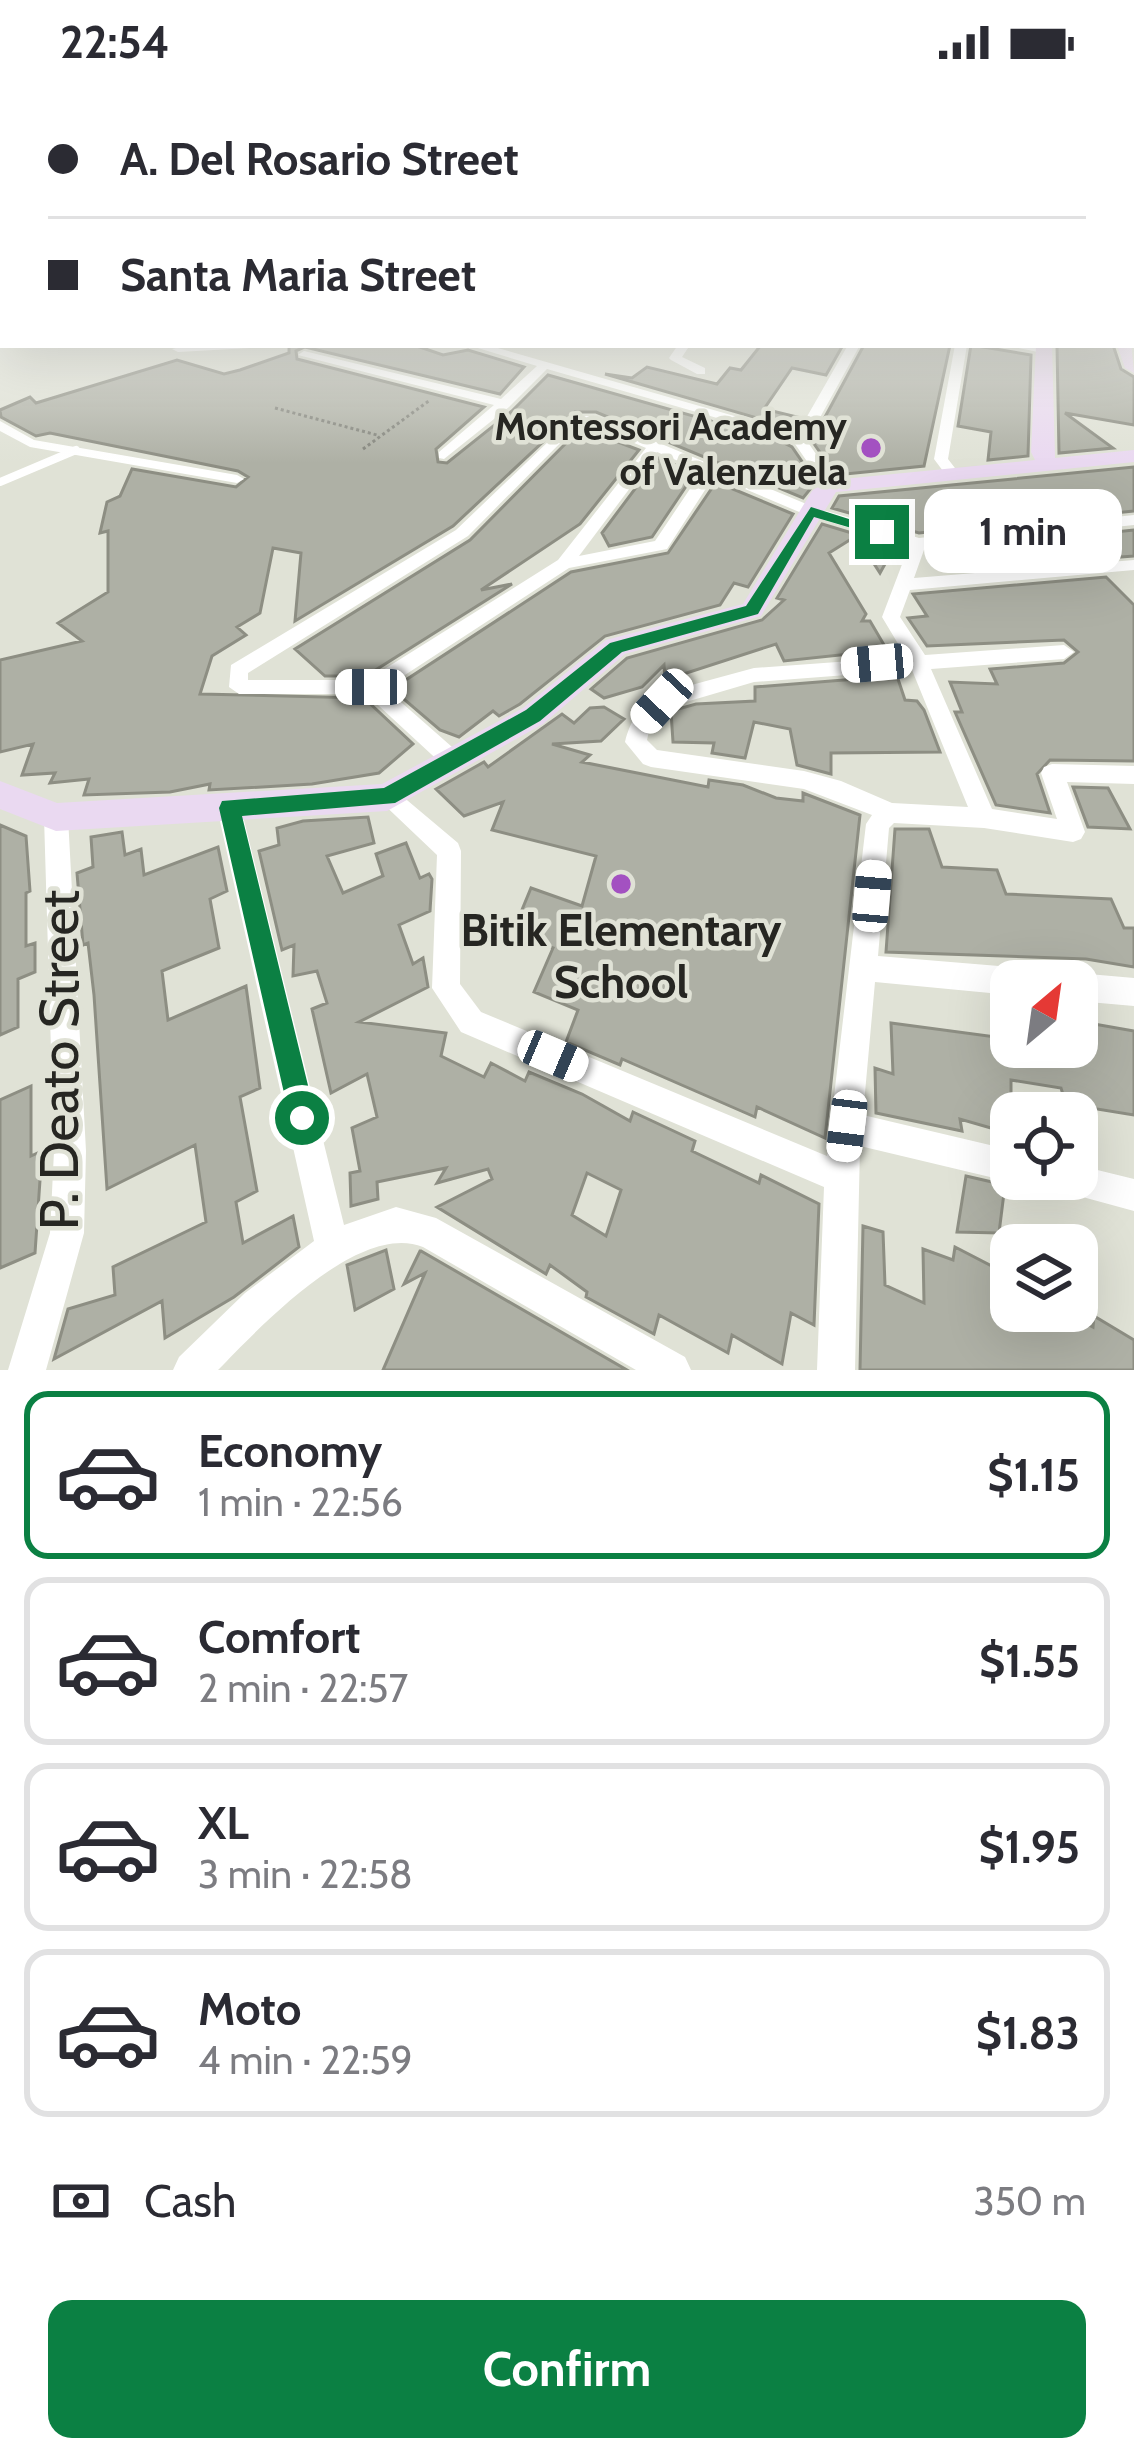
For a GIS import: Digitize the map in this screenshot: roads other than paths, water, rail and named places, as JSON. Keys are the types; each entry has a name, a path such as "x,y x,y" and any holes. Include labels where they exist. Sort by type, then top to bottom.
{"street":[{"path":"178,349 196,348"},
{"path":"483,348 800,441 831,486"},
{"path":"682,348 675,358 701,371"},
{"path":"800,441 852,348"},
{"path":"952,472 941,459 960,348"},
{"path":"1044,348 1041,452 1047,462"},
{"path":"304,355 504,404"},
{"path":"444,455 543,367"},
{"path":"654,447 564,564 371,687 239,687 236,677 243,665 462,533 580,418 654,447 811,511 918,543 1134,520"},
{"path":"0,425 30,443 237,478"},
{"path":"0,795 56,817 387,797 533,716 616,647 752,610 831,486 1134,455"},
{"path":"564,564 662,545 710,471"},
{"path":"918,543 891,617 918,660 984,818"},
{"path":"902,585 1134,565"},
{"path":"1064,652 774,672 662,701 640,724 636,742 650,758 825,784 856,793 889,812 984,818 1073,832 1052,773 1134,775"},
{"path":"371,687 452,760"},
{"path":"387,797 449,851 446,988 471,1022 841,1178"},
{"path":"229,808 334,1250"},
{"path":"836,1370 841,1178 878,824 889,812"},
{"name":"P. Deato Street","path":"27,1370 67,1233 70,1151 56,817"},
{"path":"866,968 990,979"},
{"path":"1098,989 1134,992"},
{"path":"847,1126 990,1161"},
{"path":"1098,1186 1134,1195"},
{"path":"192,1370 247,1316 334,1250 393,1223 414,1226 672,1370"}],"lane":[{"path":"0,482 76,450"}],"place":[{"name":"Montessori Academy of Valenzuela","path":"871,448"},
{"name":"Bitik Elementary School","path":"621,884"}]}
